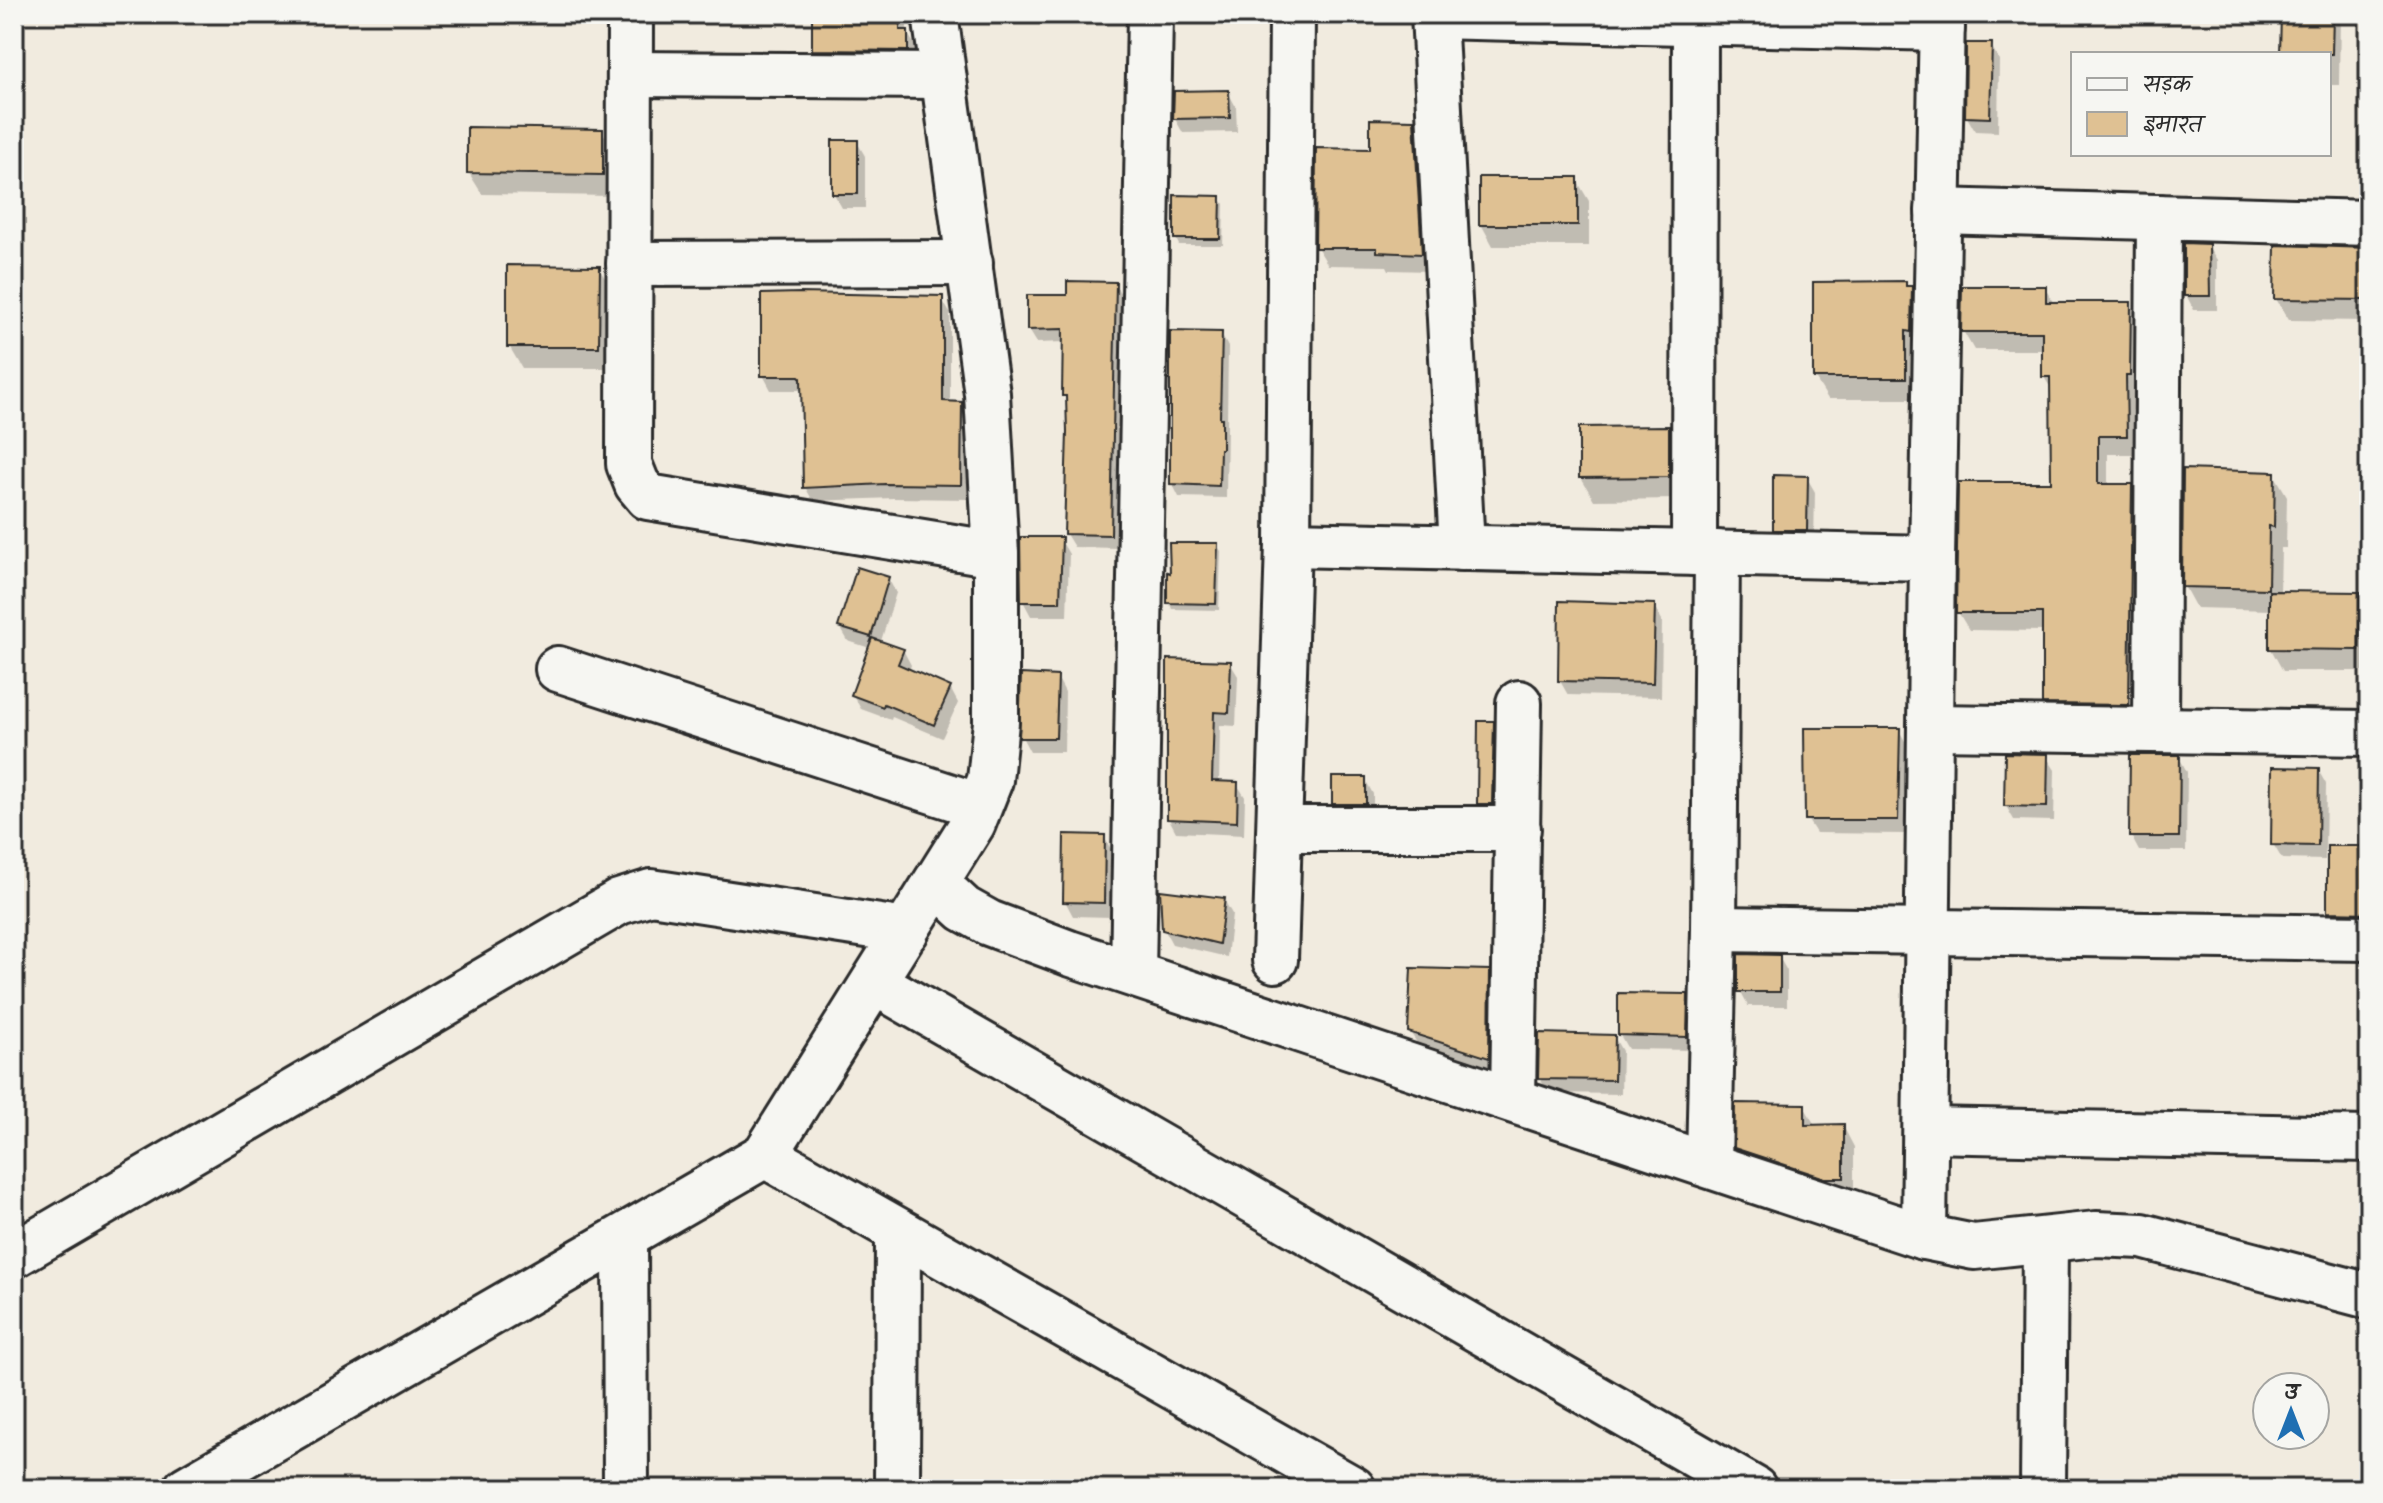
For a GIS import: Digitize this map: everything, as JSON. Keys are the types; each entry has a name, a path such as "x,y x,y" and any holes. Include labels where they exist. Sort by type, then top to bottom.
{"street":[{"path":"630,14 629,464 637,484 648,497 996,554"},
{"path":"186,1489 765,1155 973,823 990,780 996,722 996,554 987,394 935,14"},
{"path":"1133,973 1150,14"},
{"path":"1275,960 1288,544 1292,14"},
{"path":"1462,548 1434,15 1695,23 1942,21 1924,1237"},
{"path":"1695,23 1714,929 1709,1164"},
{"path":"630,74 943,76"},
{"path":"1938,211 2369,223"},
{"path":"2156,729 2159,217"},
{"path":"629,264 970,263"},
{"path":"1288,544 1932,558"},
{"path":"558,669 979,806"},
{"path":"1513,1100 1519,703"},
{"path":"1930,727 2369,733"},
{"path":"1281,829 1518,829"},
{"path":"936,883 964,909 989,923 1069,953 1924,1237 1974,1247 2096,1234 2142,1236 2369,1296"},
{"path":"14,1255 619,902 651,892 906,931"},
{"path":"1714,929 2369,938"},
{"path":"874,982 1754,1489"},
{"path":"1926,1130 2369,1139"},
{"path":"765,1155 1353,1489"},
{"path":"897,1489 898,1231"},
{"path":"625,1237 626,1489"},
{"path":"2043,1489 2045,1240"}],"building":[{"path":"812,14 900,14 900,30 908,30 908,51 812,50"},
{"path":"2281,14 2333,14 2332,54 2280,52"},
{"path":"1966,43 1992,43 1990,118 1965,117"},
{"path":"1229,90 1230,118 1173,119 1174,91"},
{"path":"1370,119 1414,120 1422,254 1377,252 1377,248 1315,248 1316,148 1370,149"},
{"path":"467,127 603,129 603,175 467,173"},
{"path":"832,140 858,140 858,194 832,194"},
{"path":"1479,177 1578,177 1578,225 1479,225"},
{"path":"1174,195 1221,196 1220,239 1174,239"},
{"path":"2184,243 2209,244 2210,296 2184,296"},
{"path":"2275,245 2369,248 2369,300 2274,299"},
{"path":"507,265 600,266 599,347 507,347"},
{"path":"1067,281 1116,282 1111,535 1064,534 1067,432 1066,396 1062,396 1063,329 1027,330 1027,295 1067,295"},
{"path":"1906,281 1906,286 1912,286 1911,332 1906,331 1906,378 1813,378 1813,282"},
{"path":"1962,286 2046,286 2046,302 2131,302 2130,376 2126,376 2127,436 2098,436 2098,484 2132,484 2129,705 2042,704 2042,613 1956,613 1958,482 2051,482 2050,377 2042,377 2042,332 1961,332"},
{"path":"761,294 943,296 943,401 962,402 961,485 885,484 803,488 801,378 761,376"},
{"path":"1170,331 1222,332 1219,486 1170,484"},
{"path":"1669,426 1669,477 1579,478 1579,427"},
{"path":"2183,469 2275,472 2274,527 2269,526 2268,589 2182,587"},
{"path":"1773,475 1808,476 1807,530 1773,530"},
{"path":"1020,537 1062,537 1060,602 1021,602"},
{"path":"1169,543 1218,543 1216,604 1167,603"},
{"path":"857,567 889,577 871,637 838,627"},
{"path":"2269,591 2360,592 2359,650 2269,649"},
{"path":"1559,601 1655,604 1653,683 1558,681"},
{"path":"872,638 904,649 898,664 951,687 934,725 884,704 883,707 851,695"},
{"path":"1167,659 1231,661 1229,713 1214,712 1212,781 1238,782 1237,822 1167,819"},
{"path":"1021,674 1058,676 1056,738 1019,738"},
{"path":"1478,721 1494,721 1492,804 1477,804"},
{"path":"1804,728 1900,728 1898,820 1805,820"},
{"path":"2005,753 2048,754 2047,807 2004,806"},
{"path":"2130,755 2180,755 2179,837 2129,837"},
{"path":"2272,767 2319,768 2318,846 2271,845"},
{"path":"1332,777 1366,777 1366,804 1332,804"},
{"path":"1064,834 1105,835 1104,903 1063,902"},
{"path":"2327,846 2369,846 2369,913 2327,912"},
{"path":"1160,890 1225,898 1219,944 1162,930"},
{"path":"1738,954 1780,955 1780,992 1738,992"},
{"path":"1411,968 1490,970 1489,1058 1408,1032"},
{"path":"1618,993 1688,994 1687,1037 1618,1035"},
{"path":"1539,1033 1615,1035 1614,1080 1538,1079"},
{"path":"1735,1103 1805,1104 1805,1125 1844,1124 1844,1178 1825,1178 1734,1148"}]}
